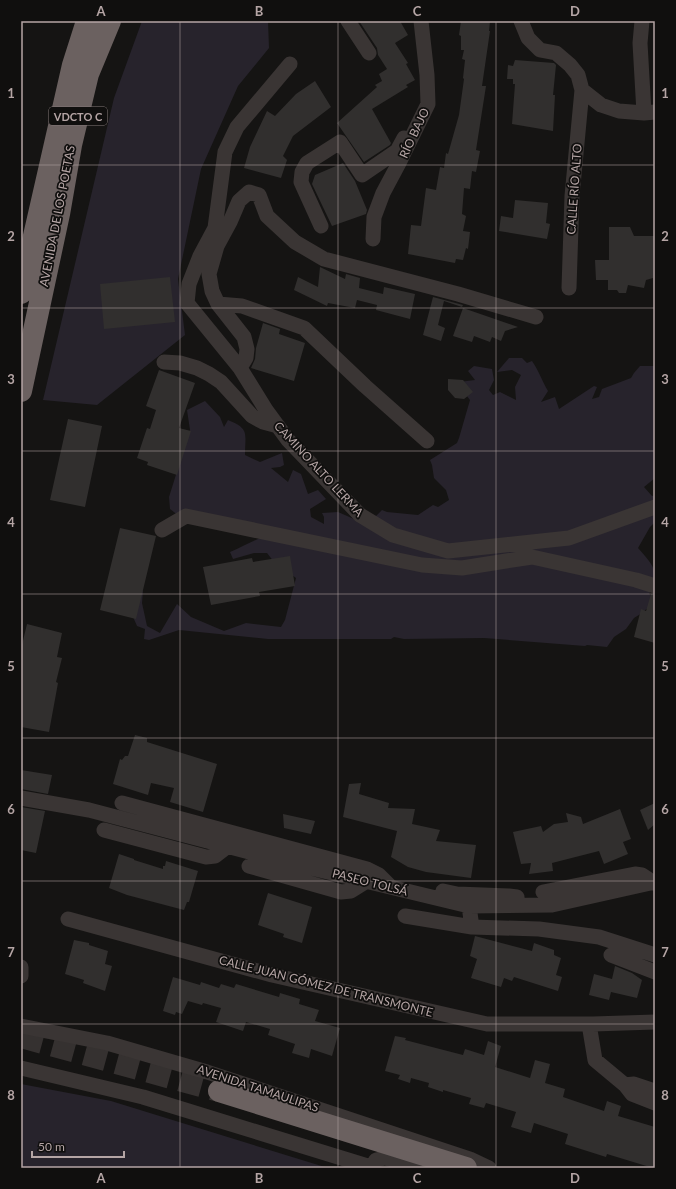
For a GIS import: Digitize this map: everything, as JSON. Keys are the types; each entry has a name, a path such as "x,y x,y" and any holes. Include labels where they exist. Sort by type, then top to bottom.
{"highway":[{"name":"AVENIDA DE LOS POETAS","path":"21,391 73,65 87,21"},
{"name":"AVENIDA DE LOS POETAS","path":"21,293 71,145 88,74 110,21"},
{"path":"219,1091 466,1168"}],"street":[{"path":"348,21 369,53"},
{"name":"RÍO BAJO","path":"373,239 374,217 383,193 428,104 427,75 421,21"},
{"path":"521,21 528,38 540,50 556,53 570,65 578,75 582,90 601,105 619,111 649,113 640,43 642,21"},
{"name":"CAMINO ALTO LERMA","path":"290,64 237,127 226,152 214,228 200,256 189,284 187,303 240,368 266,410 288,440 360,515 393,535 448,551 569,538 655,507"},
{"name":"CALLE RÍO ALTO","path":"569,288 572,196 582,90"},
{"path":"321,226 301,182 302,172 307,163 340,142 362,175 397,151 410,126 419,122"},
{"path":"240,368 246,358 247,349 244,337 218,304 212,291 209,274 216,246 230,222 239,201 248,192 259,195 267,216 295,242 324,259 458,294 536,317"},
{"path":"218,304 242,306 304,328 365,386 427,441"},
{"path":"164,362 180,363 209,374 220,382 252,416 262,422 278,426"},
{"path":"162,530 186,516 428,566 462,568 532,557"},
{"path":"483,547 636,580 655,586"},
{"name":"PASEO TOLSÁ","path":"21,798 89,810 367,882 469,906 552,906 654,883"},
{"path":"122,803 367,869 379,875 391,887"},
{"path":"104,830 206,857 215,856 228,846"},
{"path":"249,866 341,892 351,891 367,882"},
{"path":"543,892 634,874 642,874 654,883"},
{"path":"409,885 457,894 509,896 520,898 536,906"},
{"path":"469,906 472,927"},
{"path":"405,916 472,927 539,929 599,937 655,955"},
{"name":"CALLE JUAN GÓMEZ DE TRANSMONTE","path":"68,919 272,975 487,1024 589,1024 655,1022"},
{"path":"611,955 655,972"},
{"path":"21,967 21,976"},
{"path":"589,1024 595,1060 625,1085 632,1094 655,1103"},
{"name":"AVENIDA TAMAULIPAS","path":"21,1026 107,1042 207,1072 470,1159 489,1168"},
{"path":"21,1068 143,1097 372,1168 376,1160 385,1158 422,1168"},
{"path":"625,1085 634,1084 655,1090"}],"shaded area":[{"path":"142,21 268,21 269,48 238,86 201,169 178,279 185,335 97,405 43,400 114,98"},
{"path":"509,358 522,358 527,363 532,361 548,391 541,402 555,397 559,409 594,386 597,387 592,399 599,397 602,389 631,378 640,366 655,366 655,478 644,487 652,496 655,495 655,522 650,527 638,548 648,559 654,569 655,574 653,586 649,594 655,598 651,605 634,618 626,629 614,637 607,647 484,638 404,639 394,637 391,639 268,639 179,630 149,640 144,639 145,629 137,626 130,610 138,586 143,591 142,603 147,626 160,633 177,604 191,617 224,631 246,623 281,627 285,620 296,578 274,562 267,553 254,553 233,559 230,552 263,537 183,519 170,509 169,497 190,430 187,410 205,401 220,417 224,427 228,420 243,429 245,433 245,455 260,462 282,453 284,465 271,468 288,482 293,470 301,474 308,494 318,490 326,499 310,509 311,517 324,524 324,517 322,513 338,512 354,519 376,516 382,510 387,512 418,515 433,505 438,507 449,500 446,490 434,478 430,460 457,443 459,438 470,400 460,387 459,382 475,380 468,371 474,366 492,369 494,380 489,390 493,395 500,392 516,400 515,387 521,375 512,370 497,372"},
{"path":"21,1084 111,1101 328,1168 21,1168"}],"building":[{"path":"359,21 400,21 408,35 395,43 408,63 406,64 415,80 406,85 408,87 372,109 391,143 364,162 337,123 377,87 375,85 382,81 379,74 387,69 378,55 377,48"},
{"path":"461,21 490,21 490,31 482,86 486,86 476,150 480,151 476,172 472,171 470,189 464,188 462,214 466,216 463,231 470,232 468,249 466,248 463,260 456,259 455,263 408,254 411,225 421,226 426,188 436,190 440,167 444,168 446,153 448,154 459,115 465,60 462,59 464,50 461,50 461,36 459,35"},
{"path":"515,60 554,63 556,65 553,95 555,95 553,131 512,124 515,84 513,84 513,79 507,79 508,65 513,66"},
{"path":"315,81 331,107 293,136 283,156 287,160 281,178 244,168 250,147 267,111 275,116 296,94"},
{"path":"343,163 355,181 367,210 366,214 332,226 312,184 315,175"},
{"path":"515,200 548,203 546,223 550,224 547,239 499,231 501,216 513,218"},
{"path":"609,227 630,227 634,236 654,236 653,278 646,280 644,288 628,285 626,293 619,293 617,290 608,290 608,280 596,280 595,260 609,260"},
{"path":"320,267 345,279 346,274 360,278 359,288 383,294 384,287 415,294 410,319 376,310 377,305 357,300 355,308 328,303 327,306 294,290 298,277 318,287"},
{"path":"170,277 175,322 104,329 100,284"},
{"path":"433,297 463,305 462,307 444,301 438,325 445,328 441,341 423,335"},
{"path":"463,308 518,327 505,331 501,341 492,337 490,342 474,336 472,342 453,336"},
{"path":"263,323 280,329 279,334 305,343 294,381 251,368 255,359 256,348"},
{"path":"159,370 195,383 179,428 191,431 177,475 147,465 148,462 137,458 147,428 150,429 156,410 146,406"},
{"path":"448,379 463,380 473,392 464,399 455,398 448,390"},
{"path":"68,419 102,426 85,507 50,500"},
{"path":"120,528 156,536 136,619 100,610"},
{"path":"290,556 295,586 259,592 260,596 211,605 203,567 252,558 253,562"},
{"path":"651,594 655,595 655,643 634,637 641,609 646,611"},
{"path":"27,624 62,633 57,657 62,658 56,682 58,683 49,732 21,727 21,649"},
{"path":"135,735 147,738 147,742 217,764 203,812 170,802 174,788 151,783 148,795 113,784 120,759 122,760 125,756 128,756"},
{"path":"21,770 52,775 48,794 21,789"},
{"path":"361,783 359,794 389,803 388,808 415,809 412,824 440,830 436,841 476,845 471,878 426,872 408,867 391,857 397,831 343,817 349,784"},
{"path":"655,803 655,824 648,830 640,810"},
{"path":"21,807 45,811 36,853 21,850"},
{"path":"620,809 631,839 623,842 628,854 604,864 599,851 552,863 553,871 529,874 531,863 521,864 513,832 541,826 543,832 554,824 568,822 566,813 581,817 583,824"},
{"path":"283,814 315,821 311,834 284,828"},
{"path":"119,854 163,869 166,861 198,871 189,902 187,902 184,910 127,895 109,888"},
{"path":"268,893 312,907 302,943 283,937 284,934 258,925"},
{"path":"475,936 532,951 534,943 554,950 554,955 561,958 556,975 562,977 558,991 514,977 512,981 504,978 501,987 471,978 477,959 470,956"},
{"path":"74,940 89,943 89,945 108,951 105,964 112,966 105,991 83,983 84,980 65,974"},
{"path":"615,966 632,973 642,980 637,998 611,992 609,1000 589,995 594,974 612,979"},
{"path":"173,977 200,985 201,982 219,988 221,984 234,988 236,984 279,997 280,993 300,999 299,1004 319,1010 315,1021 340,1028 332,1056 311,1049 309,1058 292,1053 295,1044 268,1035 270,1029 246,1022 243,1031 216,1022 221,1008 203,1003 202,1005 188,1001 182,1014 176,1012 175,1015 163,1011"},
{"path":"395,1036 463,1055 465,1049 484,1055 488,1041 501,1046 495,1067 530,1078 535,1060 550,1064 545,1083 565,1089 563,1097 604,1111 607,1101 621,1106 618,1116 655,1127 655,1162 653,1168 607,1154 606,1157 565,1144 568,1134 534,1123 531,1133 511,1127 516,1112 486,1103 484,1108 469,1104 471,1098 428,1087 429,1083 411,1078 410,1083 398,1079 400,1075 385,1071"}],"tunnel":[{"path":"21,1037 219,1091"}]}
